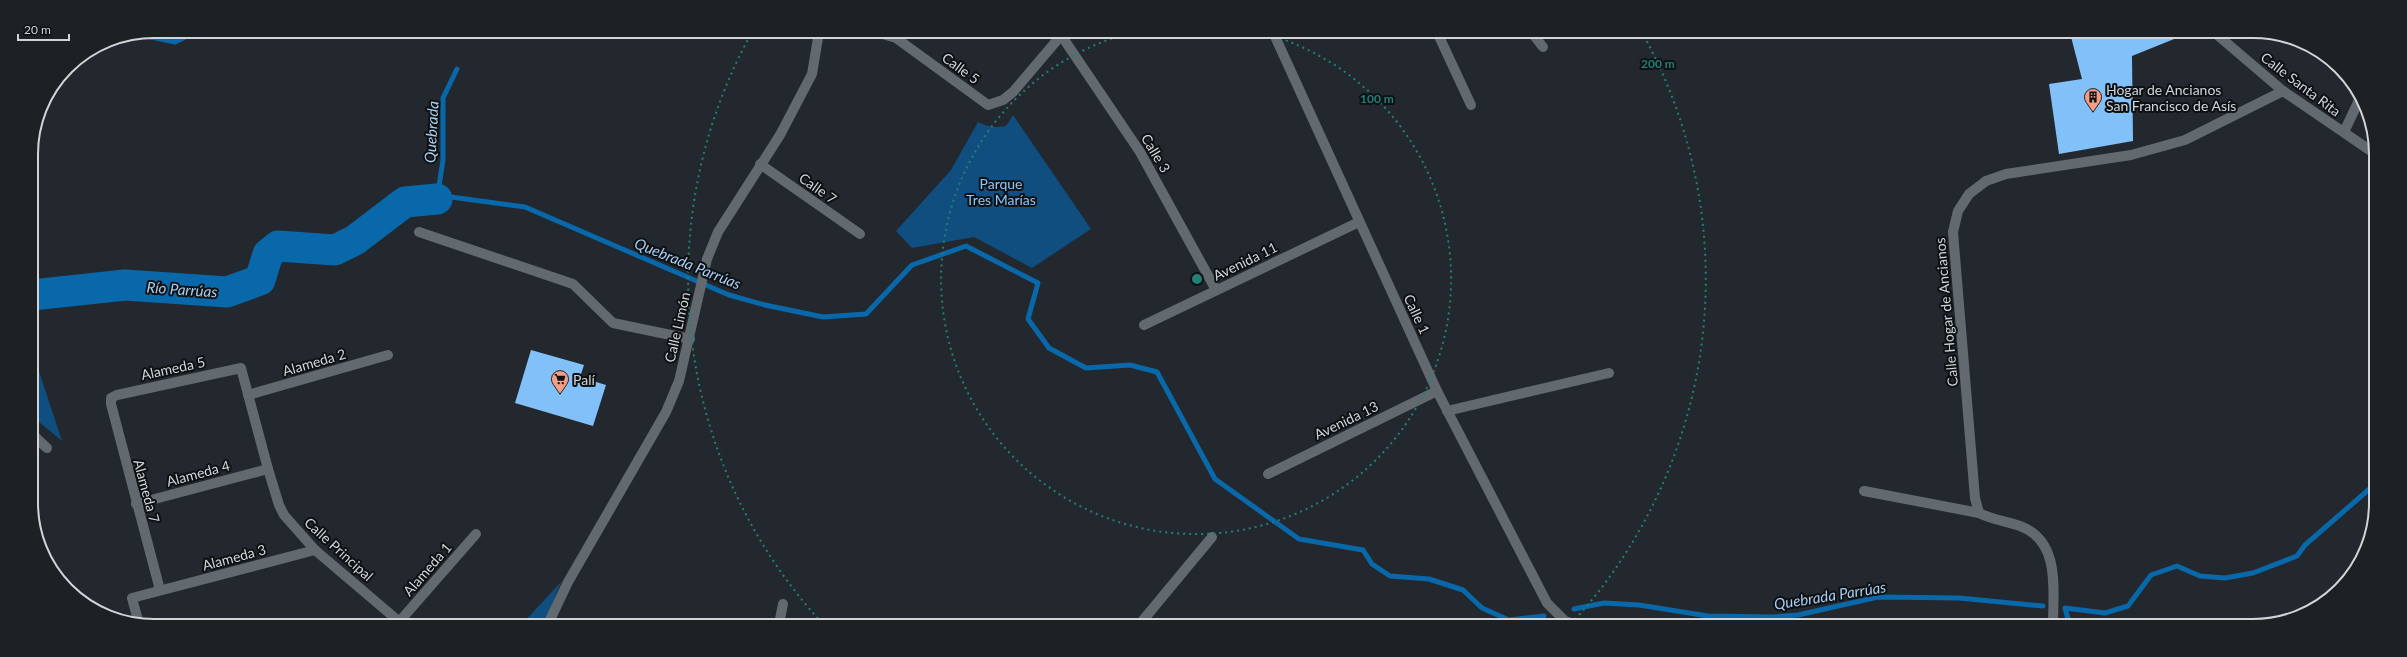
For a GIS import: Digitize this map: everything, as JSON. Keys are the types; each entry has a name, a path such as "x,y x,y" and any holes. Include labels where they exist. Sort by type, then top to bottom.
{"street":[{"name":"Calle Limón","path":"550,619 568,582 666,412 679,381 690,339 707,259 718,232 760,164 780,135 812,74 818,38"},
{"name":"Calle 5","path":"896,38 988,105 1003,100 1013,92 1059,38"},
{"name":"Calle 3","path":"1066,38 1140,152 1216,290"},
{"name":"Calle 1","path":"1276,38 1447,411 1548,603 1563,619"},
{"path":"1440,38 1472,105"},
{"path":"1536,38 1543,47"},
{"name":"Calle Santa Rita","path":"2221,38 2283,90 2369,149"},
{"name":"Calle Hogar de Ancianos","path":"1979,513 1975,498 1952,232 1958,211 1969,194 1986,181 2006,174 2131,155 2186,140 2283,90"},
{"path":"2344,132 2357,104"},
{"name":"Calle 7","path":"760,164 860,234"},
{"name":"Avenida 11","path":"1144,325 1359,222"},
{"path":"419,232 573,284 613,323 690,339"},
{"name":"Alameda 2","path":"248,395 388,355"},
{"name":"Calle Principal","path":"241,368 268,469 281,510 289,522 315,550 395,619"},
{"name":"Alameda 5","path":"112,398 117,395 241,368"},
{"path":"1447,411 1609,373"},
{"name":"Avenida 13","path":"1268,474 1438,391"},
{"name":"Alameda 7","path":"112,398 111,404 136,504 160,590"},
{"path":"38,440 47,448"},
{"name":"Alameda 4","path":"136,504 268,469"},
{"path":"1864,491 1979,513 1995,521 2019,526 2036,534 2045,546 2052,568 2053,619"},
{"name":"Alameda 1","path":"403,619 476,534"},
{"path":"1144,619 1212,537"},
{"name":"Alameda 3","path":"137,618 132,598 315,550"},
{"path":"780,619 783,604"}],"green space":[{"name":"Parque Tres Marías","path":"1013,115 1091,229 1032,268 974,237 912,248 896,231 951,170 978,122 992,127 1006,126"},
{"path":"38,368 62,441 38,421"},
{"path":"561,582 546,619 527,619"}],"building":[{"name":"Hogar de Ancianos San Francisco de Asís","path":"2071,38 2177,38 2132,56 2133,141 2059,154 2049,84 2082,79"},
{"name":"Palí","path":"531,350 584,365 580,377 606,385 593,426 515,403"}],"waterway":[{"path":"156,38 175,42 183,38"},
{"name":"Quebrada Parrúas","path":"457,69 443,98 443,160 437,199 451,197 525,207 729,295 765,305 823,317 866,314 912,265 966,246 1038,283 1028,319 1049,348 1086,368 1130,365 1157,372 1215,479 1299,539 1363,550 1372,564 1390,576 1429,579 1463,590 1482,608 1507,619"},
{"name":"Río Parrúas","path":"38,294 125,285 227,292 260,280 268,254 278,246 335,250 355,240 405,202 437,199"},
{"name":"Quebrada Parrúas","path":"2068,619 2065,608 2105,613 2128,606 2151,575 2177,566 2200,576 2225,578 2253,573 2297,556 2305,545 2369,489"},
{"name":"Quebrada Parrúas","path":"1574,609 1604,603 1639,605 1708,616 1772,617 1798,615 1878,597 1959,598 2043,606"},
{"name":"Quebrada Parrúas","path":"1518,619 1544,616"}],"place":[{"name":"Hogar de Ancianos San Francisco de Asís","path":"2093,112"},
{"name":"Palí","path":"560,394"}],"water label":[{"name":"Quebrada","path":"431,132"}]}
